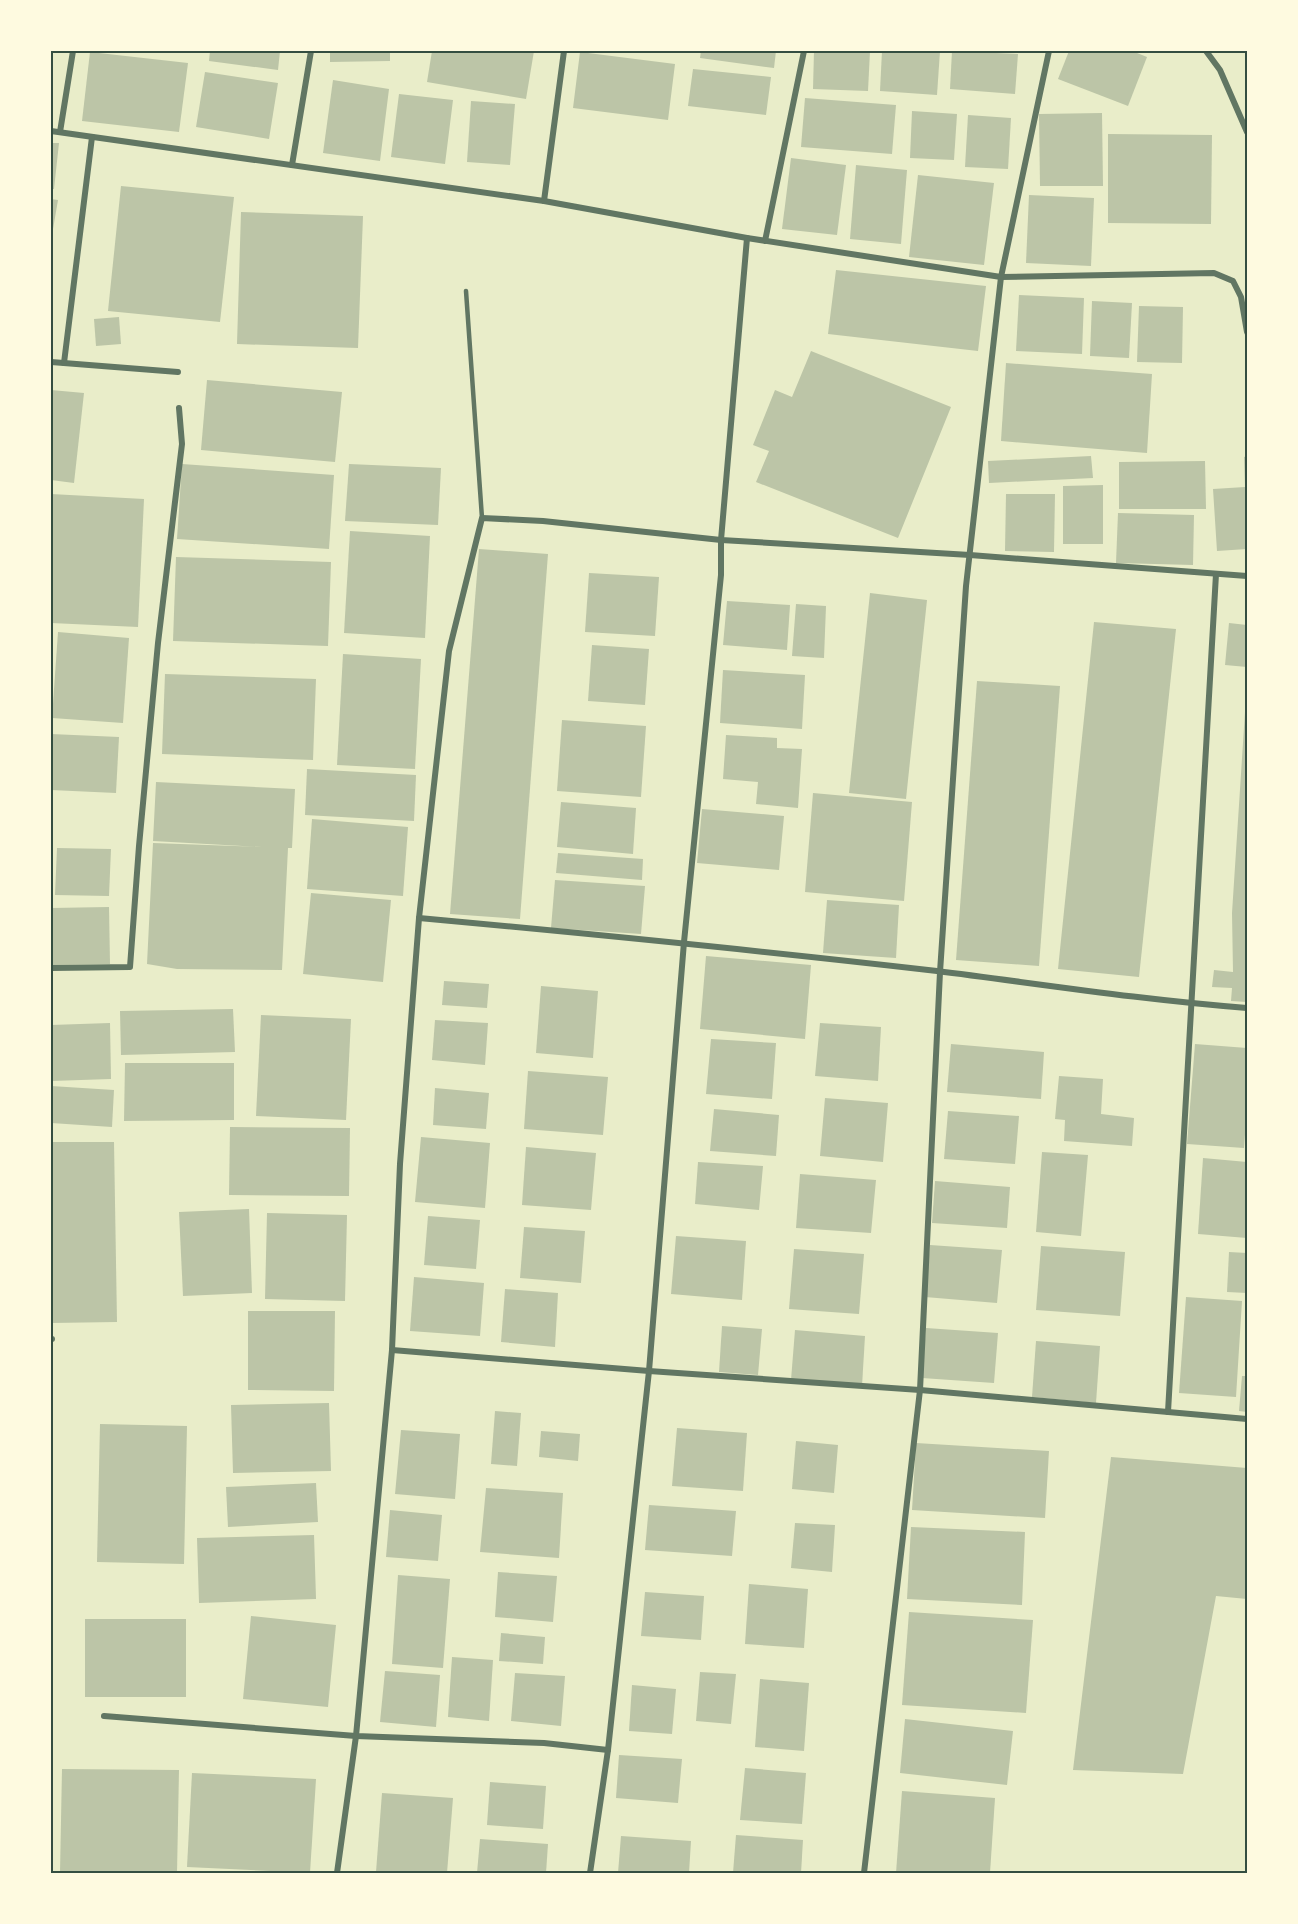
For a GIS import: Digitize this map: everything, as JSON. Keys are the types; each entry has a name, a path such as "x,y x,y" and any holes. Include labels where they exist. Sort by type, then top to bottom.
{"street":[{"path":"60,132 73,51"},
{"path":"292,165 311,51"},
{"path":"544,201 564,51"},
{"path":"765,242 804,51"},
{"path":"864,1873 920,1390 940,972 966,586 1001,277 1049,51"},
{"path":"1206,51 1220,70 1247,132"},
{"path":"51,131 544,201 765,242 1001,277 1214,273 1233,281 1241,297 1247,332"},
{"path":"64,363 92,137"},
{"path":"590,1873 608,1750 649,1371 684,942 721,575 721,540 747,238"},
{"path":"51,362 178,372"},
{"path":"51,968 130,967 158,643 182,444 179,408"},
{"path":"337,1873 356,1736 392,1350 400,1164 419,918 449,651 482,518 531,520 721,540 970,555 1247,576"},
{"path":"1168,1412 1216,574"},
{"path":"419,918 684,942 1190,1004 1247,1008"},
{"path":"392,1350 920,1390 1247,1419"},
{"path":"104,1716 356,1736 544,1743 608,1750"}],"lane":[{"path":"466,291 482,518"}],"building":[{"path":"210,51 280,51 278,70 209,61"},
{"path":"330,51 390,51 390,61 330,62"},
{"path":"432,51 534,51 526,99 427,82"},
{"path":"701,51 776,51 774,68 700,58"},
{"path":"814,51 870,51 868,91 813,89"},
{"path":"882,51 940,51 937,95 880,91"},
{"path":"952,51 1018,54 1015,94 950,89"},
{"path":"1069,51 1132,51 1147,57 1128,106 1058,79"},
{"path":"90,52 188,63 179,132 82,121"},
{"path":"580,52 675,64 668,120 573,108"},
{"path":"693,69 771,77 766,115 688,106"},
{"path":"205,72 278,83 269,139 196,127"},
{"path":"333,80 389,89 380,161 323,153"},
{"path":"399,94 453,100 445,164 391,157"},
{"path":"805,98 896,105 892,154 801,147"},
{"path":"471,101 515,104 510,165 467,162"},
{"path":"912,111 957,114 954,160 910,158"},
{"path":"1102,113 1103,186 1040,186 1039,114"},
{"path":"968,115 1011,118 1008,169 965,167"},
{"path":"1108,134 1212,135 1211,224 1108,223"},
{"path":"51,143 59,143 54,189 51,189"},
{"path":"791,158 846,165 837,235 782,229"},
{"path":"856,165 907,170 901,244 850,239"},
{"path":"918,175 994,183 984,265 909,257"},
{"path":"121,186 234,197 220,322 108,311"},
{"path":"1029,195 1094,198 1091,266 1026,263"},
{"path":"51,199 58,200 52,235 51,235"},
{"path":"241,212 363,216 358,348 237,344"},
{"path":"836,270 986,286 978,351 828,334"},
{"path":"1019,295 1084,298 1082,354 1016,351"},
{"path":"1092,301 1132,303 1129,358 1090,356"},
{"path":"1139,306 1183,307 1182,363 1137,362"},
{"path":"119,317 121,344 96,346 94,319"},
{"path":"811,351 951,407 898,538 756,482 769,451 753,445 775,390 792,397"},
{"path":"1006,363 1152,374 1147,453 1001,441"},
{"path":"207,380 342,392 335,462 201,450"},
{"path":"51,390 84,393 74,483 51,480"},
{"path":"1091,456 1093,478 989,483 988,461"},
{"path":"1247,456 1247,549 1217,551 1213,489 1245,487 1244,457"},
{"path":"1205,461 1206,509 1119,509 1119,462"},
{"path":"182,464 334,475 329,549 177,539"},
{"path":"349,464 441,468 438,525 345,521"},
{"path":"1103,485 1103,544 1063,544 1063,486"},
{"path":"51,494 144,499 138,627 51,623"},
{"path":"1006,494 1055,494 1054,552 1005,551"},
{"path":"1118,513 1194,515 1193,565 1116,563"},
{"path":"350,531 430,536 425,638 344,633"},
{"path":"479,549 548,554 520,919 450,914"},
{"path":"176,557 331,562 328,646 173,641"},
{"path":"589,573 659,577 655,636 585,632"},
{"path":"870,593 927,600 906,799 849,793"},
{"path":"727,601 790,605 787,650 723,645"},
{"path":"796,604 826,606 824,658 792,656"},
{"path":"1094,622 1176,629 1139,977 1058,969"},
{"path":"1229,623 1247,625 1247,667 1225,665"},
{"path":"58,632 129,638 123,723 52,718"},
{"path":"592,645 649,649 645,705 588,701"},
{"path":"343,654 421,659 415,769 337,765"},
{"path":"723,670 805,675 802,729 720,723"},
{"path":"165,674 316,679 313,760 162,754"},
{"path":"977,681 1060,686 1039,966 956,960"},
{"path":"1245,712 1247,712 1247,1002 1231,1001 1232,988 1212,987 1214,970 1233,972 1232,913"},
{"path":"562,720 646,726 641,797 557,791"},
{"path":"51,734 119,737 116,793 51,790"},
{"path":"726,735 777,738 777,748 802,749 798,808 756,804 758,782 723,779"},
{"path":"307,769 416,775 414,821 305,815"},
{"path":"156,782 295,789 292,848 288,848 282,970 177,969 147,964 153,843 262,847 153,841"},
{"path":"813,793 912,802 904,901 805,892"},
{"path":"561,802 636,808 633,854 557,847"},
{"path":"702,809 784,816 779,870 697,863"},
{"path":"312,819 408,827 403,896 307,889"},
{"path":"57,848 111,849 109,896 55,895"},
{"path":"558,853 643,859 642,880 556,873"},
{"path":"555,880 645,886 641,934 551,928"},
{"path":"311,893 391,900 383,982 303,974"},
{"path":"827,900 899,905 896,958 823,953"},
{"path":"109,907 110,964 51,965 51,908"},
{"path":"706,956 811,965 805,1039 700,1029"},
{"path":"444,981 489,984 487,1008 442,1005"},
{"path":"541,986 598,991 593,1058 536,1053"},
{"path":"233,1009 235,1052 121,1055 120,1011"},
{"path":"261,1015 351,1019 346,1120 256,1116"},
{"path":"435,1020 488,1023 485,1065 432,1060"},
{"path":"110,1023 111,1079 51,1081 51,1025"},
{"path":"820,1023 881,1027 878,1081 815,1076"},
{"path":"711,1039 776,1043 772,1099 706,1094"},
{"path":"951,1044 1044,1052 1041,1099 947,1092"},
{"path":"1195,1044 1247,1048 1244,1148 1187,1144"},
{"path":"125,1063 234,1063 234,1120 124,1121"},
{"path":"528,1071 608,1077 603,1135 524,1129"},
{"path":"1059,1076 1103,1079 1101,1114 1134,1118 1132,1146 1064,1141 1065,1120 1055,1119"},
{"path":"51,1086 114,1090 112,1127 51,1123"},
{"path":"435,1088 489,1093 486,1129 433,1125"},
{"path":"825,1098 888,1103 883,1162 820,1156"},
{"path":"714,1109 779,1115 776,1156 710,1151"},
{"path":"948,1111 1019,1116 1015,1164 944,1159"},
{"path":"230,1127 350,1128 349,1196 229,1195"},
{"path":"421,1137 490,1143 485,1208 415,1202"},
{"path":"51,1142 114,1142 117,1322 51,1323"},
{"path":"526,1147 596,1153 591,1210 522,1205"},
{"path":"1042,1152 1088,1155 1081,1236 1036,1232"},
{"path":"1203,1158 1247,1162 1247,1238 1198,1234"},
{"path":"698,1162 763,1166 759,1210 695,1204"},
{"path":"800,1174 876,1180 871,1233 796,1228"},
{"path":"935,1181 1010,1187 1007,1228 932,1223"},
{"path":"249,1209 252,1293 183,1296 179,1212"},
{"path":"267,1213 347,1215 345,1301 265,1299"},
{"path":"428,1216 480,1220 476,1269 424,1265"},
{"path":"524,1227 585,1231 581,1283 520,1278"},
{"path":"676,1236 746,1241 742,1300 671,1294"},
{"path":"930,1245 1002,1250 997,1303 925,1297"},
{"path":"1041,1246 1125,1252 1120,1316 1036,1310"},
{"path":"794,1249 864,1254 859,1314 789,1309"},
{"path":"1229,1252 1247,1253 1247,1293 1227,1292"},
{"path":"414,1277 484,1283 480,1336 410,1331"},
{"path":"505,1289 558,1293 555,1347 501,1342"},
{"path":"1186,1297 1242,1301 1236,1397 1179,1393"},
{"path":"248,1311 335,1311 334,1391 248,1390"},
{"path":"722,1326 762,1329 758,1375 719,1372"},
{"path":"926,1328 998,1333 994,1383 922,1378"},
{"path":"795,1330 865,1336 862,1386 791,1380"},
{"path":"1036,1341 1100,1346 1096,1403 1032,1397"},
{"path":"1242,1376 1247,1376 1247,1412 1239,1411"},
{"path":"329,1403 331,1471 233,1473 231,1405"},
{"path":"495,1411 521,1413 517,1466 491,1464"},
{"path":"100,1424 187,1426 184,1564 97,1562"},
{"path":"677,1428 747,1433 743,1491 672,1486"},
{"path":"401,1430 460,1434 455,1499 395,1494"},
{"path":"541,1431 580,1434 578,1461 539,1457"},
{"path":"796,1441 838,1445 834,1493 792,1489"},
{"path":"916,1443 1049,1451 1045,1518 912,1510"},
{"path":"1111,1457 1247,1468 1247,1599 1216,1596 1183,1774 1073,1770"},
{"path":"316,1483 318,1522 228,1527 226,1487"},
{"path":"486,1488 563,1493 559,1558 480,1552"},
{"path":"649,1505 736,1511 732,1556 645,1550"},
{"path":"390,1510 442,1515 438,1561 386,1557"},
{"path":"795,1523 835,1525 832,1572 791,1568"},
{"path":"911,1527 1025,1532 1022,1605 907,1599"},
{"path":"314,1535 316,1599 199,1603 197,1538"},
{"path":"498,1572 557,1576 553,1622 495,1617"},
{"path":"398,1575 450,1579 443,1668 392,1664"},
{"path":"749,1584 808,1589 804,1648 745,1644"},
{"path":"645,1592 704,1596 701,1640 641,1636"},
{"path":"909,1612 1033,1620 1026,1713 902,1705"},
{"path":"251,1616 336,1625 328,1707 243,1699"},
{"path":"85,1619 186,1619 186,1697 85,1697"},
{"path":"501,1633 545,1637 543,1664 499,1661"},
{"path":"452,1657 493,1660 489,1721 448,1717"},
{"path":"385,1671 440,1675 436,1727 380,1722"},
{"path":"700,1672 736,1674 731,1724 696,1721"},
{"path":"515,1673 565,1676 561,1726 511,1721"},
{"path":"760,1679 809,1683 804,1751 755,1747"},
{"path":"632,1685 676,1689 672,1734 629,1731"},
{"path":"905,1719 1013,1731 1007,1785 900,1773"},
{"path":"619,1755 682,1759 678,1803 616,1798"},
{"path":"745,1768 806,1773 802,1824 740,1820"},
{"path":"62,1769 179,1770 177,1873 60,1873"},
{"path":"192,1773 316,1779 310,1873 187,1867"},
{"path":"490,1782 546,1786 543,1829 487,1825"},
{"path":"902,1791 995,1798 990,1873 896,1873"},
{"path":"382,1793 453,1798 447,1873 376,1872"},
{"path":"736,1835 803,1840 801,1873 733,1873"},
{"path":"621,1836 691,1841 689,1873 618,1873"},
{"path":"480,1839 548,1844 546,1873 477,1873"}]}
